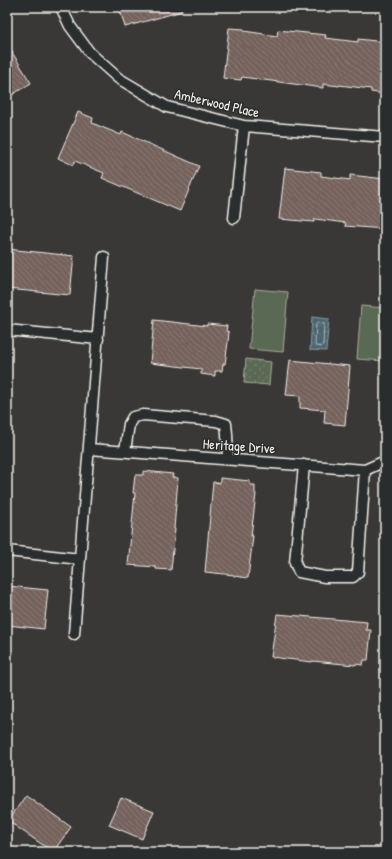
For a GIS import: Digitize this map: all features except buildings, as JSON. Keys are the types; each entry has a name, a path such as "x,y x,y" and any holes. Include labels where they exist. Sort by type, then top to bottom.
{"lane":[{"name":"Amberwood Place","path":"60,7 70,26 90,53 118,78 167,107 244,126 385,137"},
{"path":"234,218 244,126"},
{"path":"74,634 104,257"},
{"path":"7,330 98,339"},
{"path":"125,451 129,424 133,417 143,415 216,421 226,424 228,434 228,459"},
{"name":"Heritage Drive","path":"89,449 365,470 385,461"},
{"path":"304,465 295,563 299,572 325,577 353,577 358,572 365,470"},
{"path":"7,550 80,558"}],"green space":[{"path":"255,289 288,292 283,352 249,349"},
{"path":"361,306 385,308 385,361 357,359"},
{"path":"246,359 271,362 269,385 244,383"}],"water":[{"path":"312,317 329,319 326,351 310,350"}]}
